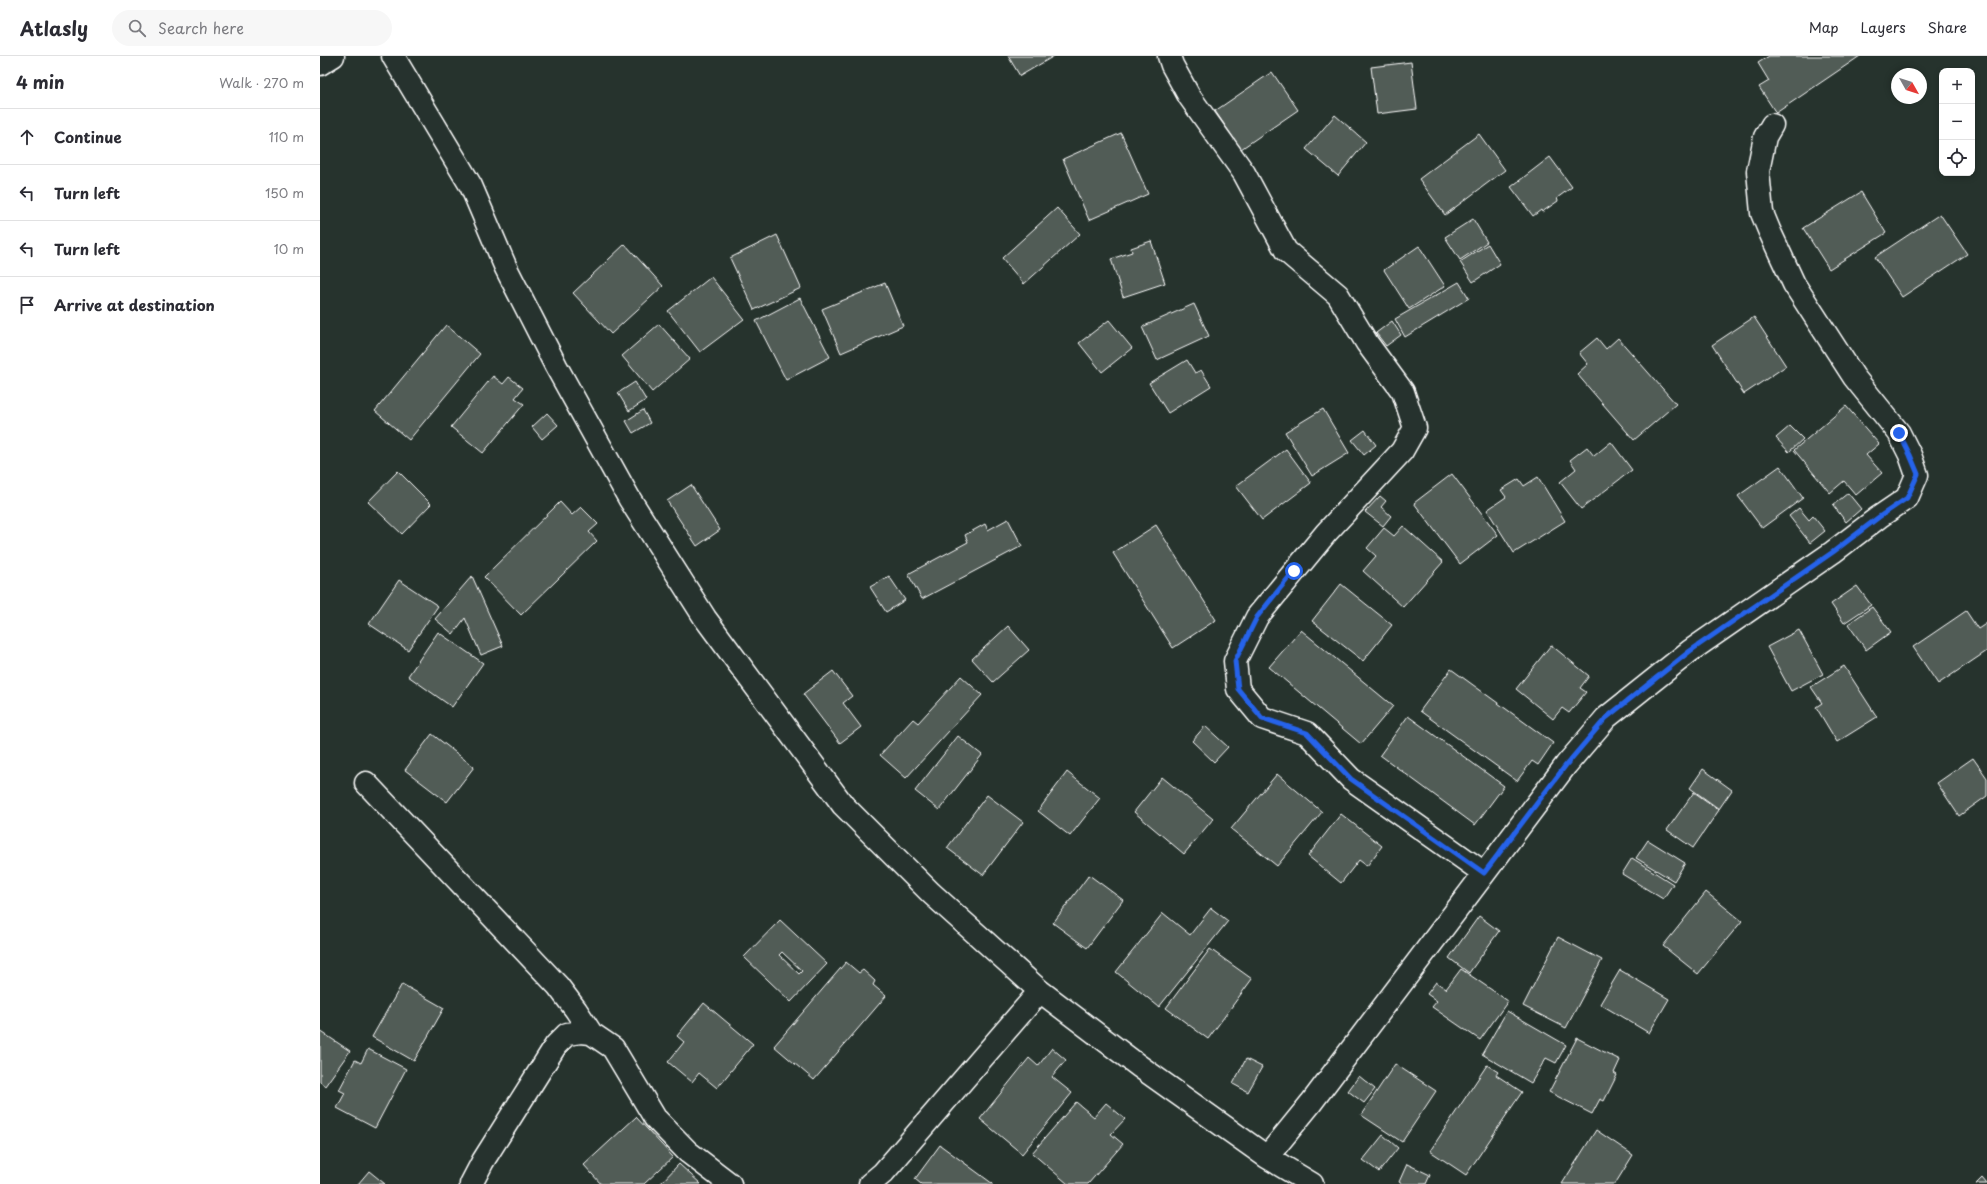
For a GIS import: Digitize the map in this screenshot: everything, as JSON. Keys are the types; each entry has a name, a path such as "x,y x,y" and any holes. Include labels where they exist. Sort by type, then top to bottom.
{"street":[{"path":"320,64 333,56"},
{"path":"394,56 471,186 506,268 556,366 625,491 705,618 843,805 931,893 1040,991 1139,1066 1267,1157 1312,1184"},
{"path":"1169,56 1172,65 1189,96 1244,173 1286,251 1338,294 1367,343 1403,392 1415,428 1402,451 1326,533 1257,617 1235,661 1238,689 1262,718 1307,733 1351,779 1484,873"},
{"path":"1267,1157 1311,1103 1566,765 1606,718 1690,651 1833,552 1907,498 1918,474 1899,433 1854,377 1794,284 1762,213 1758,171 1765,137 1772,125"},
{"path":"366,783 558,986 591,1033 613,1048 655,1118 688,1152 730,1184"},
{"path":"870,1184 883,1173 1040,991"},
{"path":"471,1184 483,1162 556,1045 567,1034 581,1032 591,1033"}],"building":[{"path":"1008,56 1054,56 1020,76"},
{"path":"1769,56 1860,56 1776,113 1759,87 1769,81 1758,63"},
{"path":"1411,62 1417,109 1377,114 1371,67"},
{"path":"1272,72 1298,110 1241,149 1215,111"},
{"path":"1335,115 1366,142 1338,176 1306,149"},
{"path":"1121,133 1148,194 1089,220 1063,159"},
{"path":"1479,134 1505,170 1445,215 1419,179"},
{"path":"1550,157 1572,187 1557,198 1558,201 1542,212 1541,210 1533,216 1511,187"},
{"path":"1861,192 1886,233 1829,269 1803,228"},
{"path":"1057,208 1080,234 1024,284 1002,258"},
{"path":"1940,214 1967,254 1902,297 1875,257"},
{"path":"1473,219 1487,242 1460,260 1445,237"},
{"path":"777,235 801,288 754,310 730,258"},
{"path":"1151,241 1165,283 1123,297 1111,259 1132,252 1131,248"},
{"path":"625,244 663,286 611,334 573,293"},
{"path":"1488,244 1500,264 1473,282 1460,262"},
{"path":"1419,246 1445,286 1409,309 1384,270"},
{"path":"711,277 744,319 700,352 668,311"},
{"path":"1459,282 1469,298 1405,337 1395,319"},
{"path":"885,283 903,326 841,353 822,309"},
{"path":"800,298 830,357 786,380 756,321"},
{"path":"1194,304 1209,336 1157,360 1142,327"},
{"path":"1754,317 1786,366 1744,394 1712,345"},
{"path":"1109,320 1132,348 1102,372 1079,343"},
{"path":"1392,321 1401,335 1386,346 1376,333"},
{"path":"659,324 690,359 652,392 622,356"},
{"path":"446,325 480,354 409,440 375,411"},
{"path":"1597,338 1606,349 1618,338 1676,404 1634,440 1577,374 1588,364 1579,353"},
{"path":"1187,360 1195,373 1201,370 1211,386 1168,413 1149,383"},
{"path":"493,376 503,384 509,377 523,388 515,398 524,404 483,453 451,427"},
{"path":"635,382 646,400 629,411 618,393"},
{"path":"1846,406 1879,444 1866,455 1882,473 1856,495 1844,481 1830,493 1794,450"},
{"path":"1323,409 1349,453 1312,476 1285,432"},
{"path":"643,410 650,423 633,433 626,421"},
{"path":"547,413 558,425 542,439 532,427"},
{"path":"1790,426 1803,439 1789,452 1776,438"},
{"path":"1365,430 1376,445 1364,455 1352,440"},
{"path":"1611,442 1632,470 1581,509 1560,482 1576,469 1570,460 1587,447 1594,456"},
{"path":"1286,449 1311,483 1262,520 1236,486"},
{"path":"1780,466 1803,498 1762,528 1738,496"},
{"path":"398,471 431,504 402,534 368,502"},
{"path":"1452,474 1498,535 1460,564 1414,503"},
{"path":"1538,477 1565,521 1514,553 1487,510 1506,497 1501,490 1519,479 1524,486"},
{"path":"691,485 720,530 697,546 667,501"},
{"path":"1848,493 1861,509 1846,522 1833,505"},
{"path":"1380,496 1386,501 1381,507 1391,516 1383,526 1365,512"},
{"path":"560,502 572,515 581,507 598,524 589,532 597,541 521,615 484,577"},
{"path":"1799,508 1809,520 1813,516 1825,531 1810,543 1789,516"},
{"path":"1008,519 1022,546 922,599 908,574 968,542 965,535 985,524 988,530"},
{"path":"1156,525 1216,620 1173,648 1113,553"},
{"path":"1403,526 1443,562 1403,607 1363,571 1376,556 1367,548 1384,528 1394,536"},
{"path":"472,576 503,646 481,655 465,618 453,634 435,619"},
{"path":"889,576 905,600 886,612 870,587"},
{"path":"399,580 438,606 408,650 369,624"},
{"path":"1341,584 1392,625 1363,661 1312,621"},
{"path":"1857,586 1871,605 1844,623 1831,604"},
{"path":"1872,607 1891,632 1866,650 1848,624"},
{"path":"1966,611 1978,629 1987,623 1987,651 1938,684 1913,647"},
{"path":"1008,626 1029,650 993,682 972,659"},
{"path":"1301,630 1393,706 1361,744 1269,667"},
{"path":"1799,630 1823,674 1791,691 1767,647"},
{"path":"438,632 483,663 452,707 408,676"},
{"path":"1551,645 1589,676 1580,688 1586,692 1569,713 1562,708 1553,719 1516,689"},
{"path":"1844,666 1877,717 1837,742 1816,707 1822,703 1811,687"},
{"path":"1451,669 1553,743 1538,765 1532,761 1517,781 1420,711"},
{"path":"833,671 852,696 843,703 861,727 840,743 803,694"},
{"path":"961,676 982,695 906,778 880,755 913,719 918,723"},
{"path":"1408,716 1504,786 1475,825 1380,755"},
{"path":"1205,726 1228,747 1214,762 1192,741"},
{"path":"432,734 474,767 447,802 405,770"},
{"path":"958,736 982,755 939,810 915,791"},
{"path":"1973,758 1987,778 1987,796 1959,816 1937,783"},
{"path":"1703,769 1732,790 1719,809 1690,788"},
{"path":"1067,772 1100,798 1070,836 1038,811"},
{"path":"1277,774 1322,812 1277,866 1231,829"},
{"path":"1162,777 1213,819 1184,854 1134,812"},
{"path":"1694,792 1719,810 1693,848 1667,830"},
{"path":"987,795 1023,822 983,875 947,848"},
{"path":"1341,814 1382,846 1367,866 1359,860 1341,883 1308,856"},
{"path":"1648,840 1685,863 1674,881 1636,858"},
{"path":"1632,858 1673,884 1663,899 1622,874"},
{"path":"1089,875 1123,900 1087,948 1053,923"},
{"path":"1706,892 1742,921 1698,974 1663,946"},
{"path":"1211,908 1228,921 1159,1007 1116,972 1163,913 1190,935"},
{"path":"1479,916 1499,931 1469,973 1449,958"},
{"path":"780,920 827,964 791,1002 744,957","holes":["782,952 802,971 799,974 779,955"]},
{"path":"1558,937 1602,960 1566,1028 1523,1006"},
{"path":"1210,949 1252,979 1208,1039 1166,1008"},
{"path":"846,962 859,973 863,970 875,981 873,985 886,996 814,1080 774,1046"},
{"path":"1461,969 1508,1001 1480,1040 1432,1007 1437,1001 1427,994 1436,982 1446,989"},
{"path":"1620,970 1669,999 1649,1033 1600,1004"},
{"path":"402,984 444,1008 414,1061 372,1037"},
{"path":"704,1003 753,1044 717,1088 699,1073 692,1082 668,1062 684,1042 677,1036"},
{"path":"1507,1011 1566,1045 1556,1063 1546,1058 1531,1083 1482,1054"},
{"path":"320,1031 350,1051 325,1086 320,1082"},
{"path":"1577,1038 1620,1060 1614,1073 1617,1075 1604,1101 1600,1099 1592,1114 1549,1092"},
{"path":"1052,1048 1066,1060 1052,1077 1072,1093 1022,1154 980,1119 1029,1058 1038,1066"},
{"path":"368,1049 406,1069 375,1128 337,1108 345,1093 339,1090 355,1060 361,1063"},
{"path":"1246,1059 1262,1067 1248,1092 1233,1084"},
{"path":"1395,1064 1436,1091 1402,1142 1361,1115"},
{"path":"1487,1065 1498,1072 1496,1075 1522,1092 1466,1175 1430,1151"},
{"path":"1359,1076 1375,1089 1364,1103 1348,1091"},
{"path":"1076,1102 1094,1117 1106,1103 1125,1119 1111,1134 1123,1144 1088,1184 1068,1184 1032,1153"},
{"path":"636,1117 673,1157 644,1184 601,1184 584,1165"},
{"path":"1596,1130 1633,1155 1615,1184 1562,1184"},
{"path":"1383,1135 1398,1148 1379,1172 1363,1160"},
{"path":"940,1145 993,1184 921,1184 915,1179"},
{"path":"679,1164 701,1184 660,1184"},
{"path":"1407,1164 1430,1175 1426,1184 1402,1184 1399,1182"},
{"path":"369,1171 385,1184 358,1184"},
{"path":"1982,1178 1987,1184 1976,1184"}],"route":[{"path":"1294,571 1257,617 1235,661 1238,689 1262,718 1307,733 1351,779 1484,873 1522,825 1566,765 1606,718 1690,651 1833,552 1907,498 1918,474 1899,433"}]}
